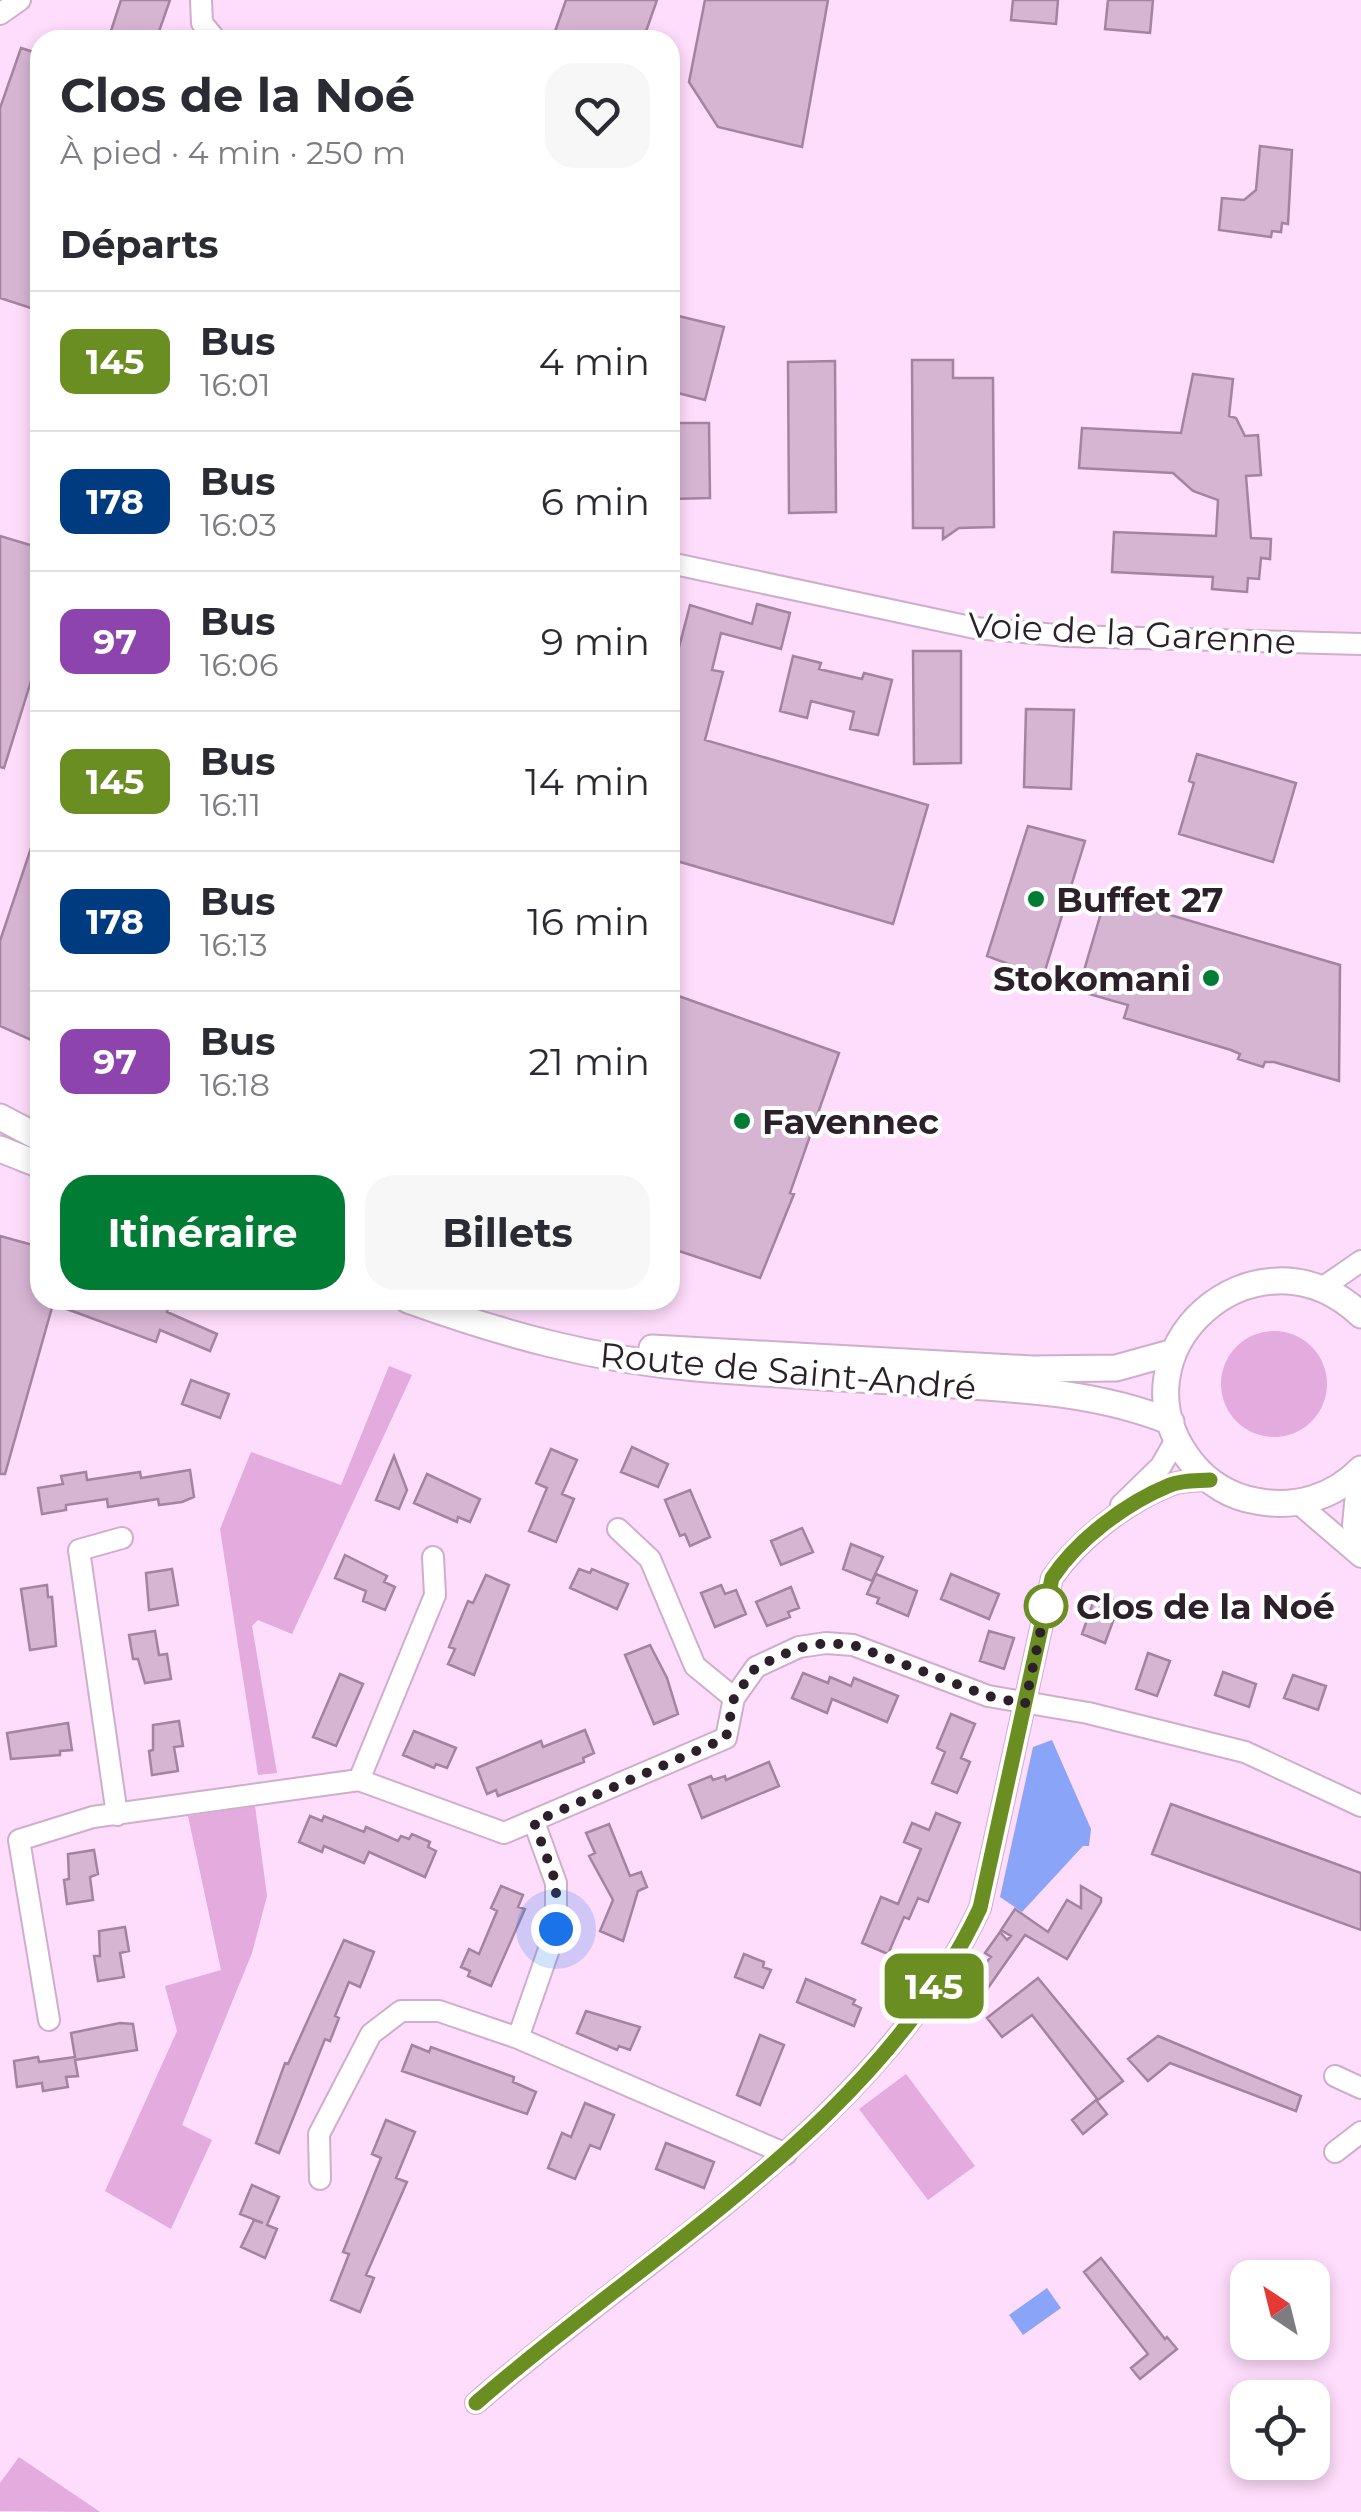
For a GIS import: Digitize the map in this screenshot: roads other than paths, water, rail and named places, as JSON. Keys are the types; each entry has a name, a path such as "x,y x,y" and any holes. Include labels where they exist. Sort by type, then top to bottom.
{"main road":[{"path":"0,1117 30,1133"},
{"path":"0,1148 30,1161"},
{"path":"1359,1471 1337,1488 1298,1502 1247,1500 1210,1480 1186,1454 1174,1430 1168,1380 1174,1352 1199,1314 1228,1292 1246,1285 1284,1280 1322,1288 1361,1315"},
{"name":"Route de Saint-André","path":"436,1310 594,1357 694,1368 1064,1394 1125,1404 1174,1430"},
{"name":"Route de Saint-André","path":"471,1310 540,1332 615,1346 1032,1369 1116,1368 1174,1352"}],"street":[{"path":"0,14 20,0"},
{"path":"202,0 202,24 207,30"},
{"name":"Voie de la Garenne","path":"680,565 975,628 1068,636 1361,644"},
{"path":"1322,1288 1361,1261"},
{"path":"476,2403 786,2154 874,2064 963,1946 980,1908 1052,1578 1069,1552 1160,1466 1174,1430"},
{"path":"1359,1471 1353,1525 1361,1543"},
{"path":"1097,1529 1174,1483 1210,1480"},
{"path":"1298,1502 1361,1557"},
{"path":"618,1529 650,1559 695,1666 734,1698"},
{"path":"118,1815 79,1550 122,1538"},
{"path":"359,1780 435,1595 433,1557"},
{"path":"49,2020 18,1840 93,1817 359,1780 504,1833 726,1738 734,1698 756,1667 798,1648 826,1643 863,1648 988,1696 1088,1713 1245,1752 1361,1806"},
{"path":"518,2038 556,1929 556,1883 534,1822"},
{"path":"320,2179 319,2134 372,2034 401,2011 439,2011 518,2038 786,2154"},
{"path":"1335,2076 1361,2088"},
{"path":"1334,2152 1361,2132"}],"water":[{"path":"1052,1740 1091,1829 1089,1846 1083,1846 1022,1912 1000,1897 1033,1747"},
{"path":"1047,2288 1061,2308 1023,2335 1009,2315"}],"place":[{"name":"Buffet 27","path":"1036,899"},
{"name":"Stokomani","path":"1211,978"},
{"name":"Favennec","path":"742,1121"},
{"name":"Clos de la Noé","path":"1046,1606"}]}
